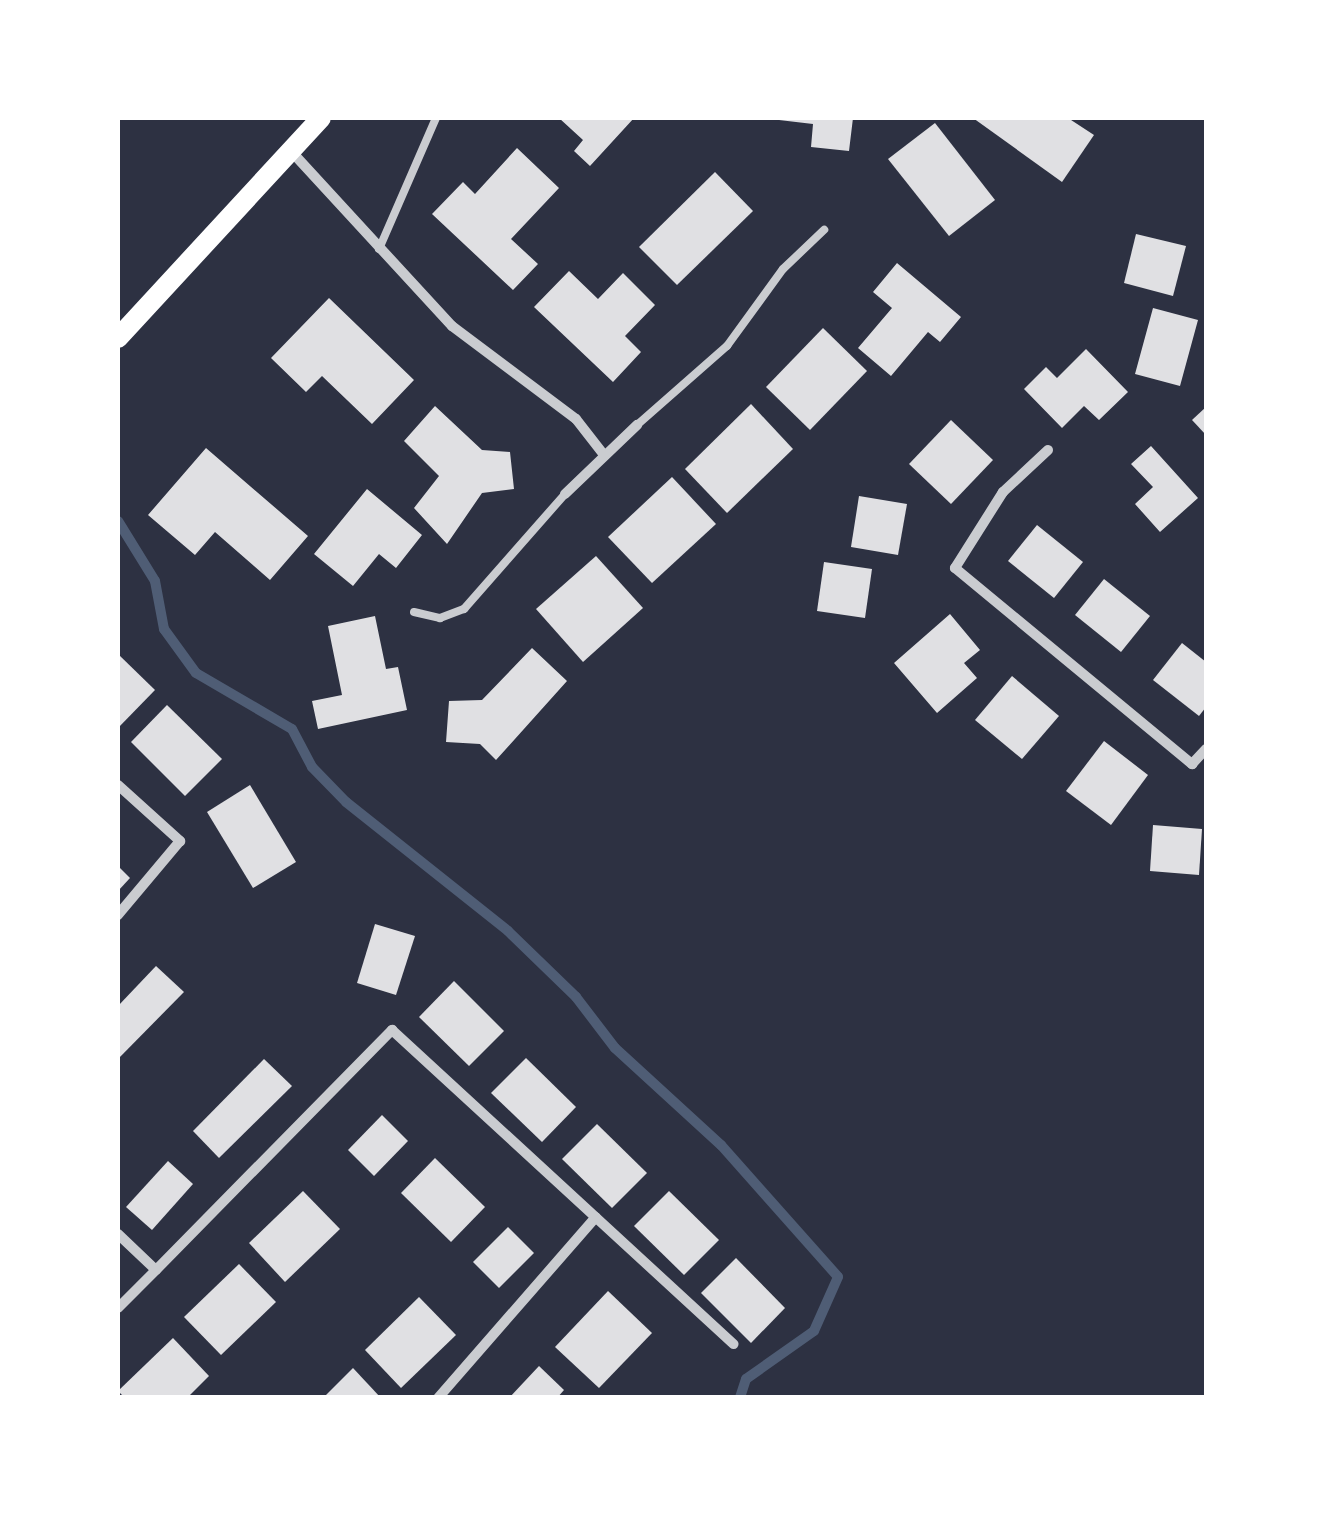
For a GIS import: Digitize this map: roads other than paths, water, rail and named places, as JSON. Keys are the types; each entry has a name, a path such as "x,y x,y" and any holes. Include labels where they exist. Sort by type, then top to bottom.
{"main road":[{"path":"118,338 321,118"}],"street":[{"path":"291,150 452,326 576,419 604,455"},
{"path":"565,494 637,425"},
{"path":"1048,450 1002,492 955,568 1192,764 1206,749"},
{"path":"118,784 180,841 118,915"},
{"path":"118,1308 392,1030 733,1344"},
{"path":"438,1398 596,1217"},
{"path":"118,1234 156,1270"}],"lane":[{"path":"379,249 436,118"},
{"path":"637,425 727,346 783,269 824,230"},
{"path":"414,612 440,618 464,609 565,494"}],"waterway":[{"path":"118,521 155,581 164,629 196,673 292,729 312,767 346,802 508,931 576,997 615,1048 721,1145 838,1277 814,1331 746,1379 740,1398"}]}
